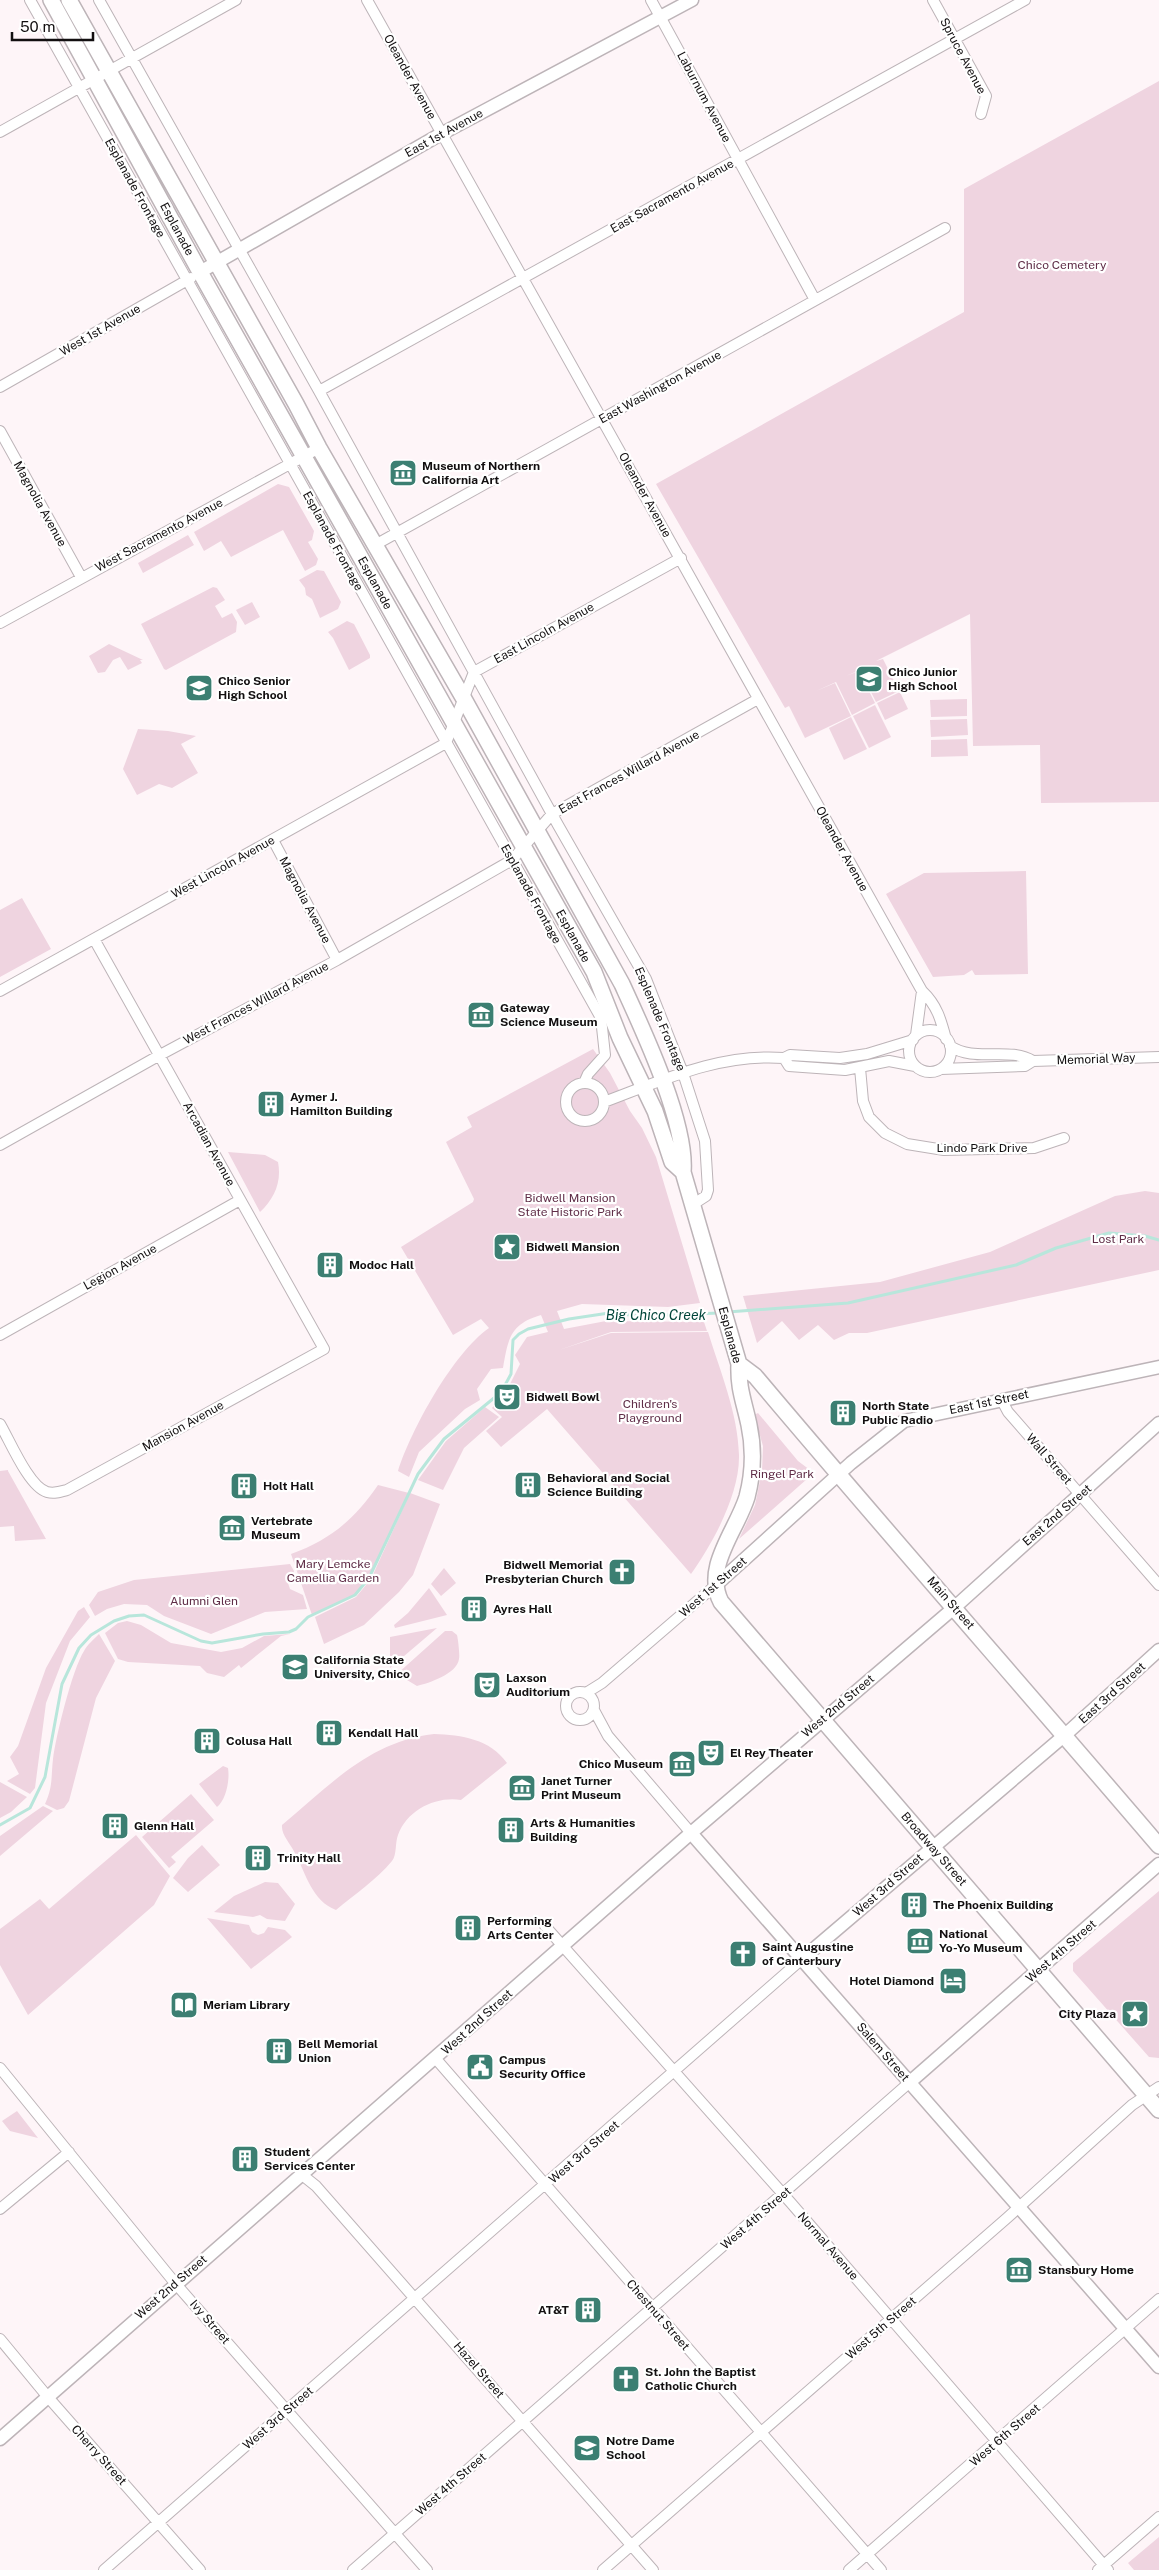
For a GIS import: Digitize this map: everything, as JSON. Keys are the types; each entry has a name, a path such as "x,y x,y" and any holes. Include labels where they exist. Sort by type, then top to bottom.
{"main road":[{"name":"Esplanade","path":"51,0 102,75 216,263 319,448 464,699 622,984 662,1081 684,1154 683,1172 692,1205 740,1364 738,1384 751,1438 751,1473 744,1505 718,1563 716,1584"},
{"name":"Esplanade","path":"69,0 102,75 200,272 273,398 594,972 620,1038 644,1087 672,1162 683,1172"},
{"name":"Main Street","path":"740,1364 755,1376 838,1476 955,1607 1159,1846"},
{"name":"Broadway Street","path":"716,1584 717,1594 721,1602 1159,2110"}],"street":[{"name":"Esplanade Frontage","path":"30,0 603,1024 605,1055 588,1074 584,1084"},
{"path":"99,0 319,391 552,814"},
{"path":"0,132 236,0"},
{"name":"Oleander Avenue","path":"367,0 922,991 932,1001 938,1011 948,1042"},
{"name":"Laburnum Avenue","path":"651,0 815,300"},
{"name":"East 1st Avenue","path":"200,272 441,134 692,0"},
{"name":"Spruce Avenue","path":"933,0 986,96 981,114"},
{"name":"East Sacramento Avenue","path":"319,391 523,280 1025,0"},
{"name":"East Washington Avenue","path":"375,545 945,228"},
{"name":"West 1st Avenue","path":"0,387 200,272"},
{"name":"Magnolia Avenue","path":"0,431 81,577"},
{"name":"West Sacramento Avenue","path":"0,623 319,448"},
{"name":"East Lincoln Avenue","path":"474,672 681,558"},
{"path":"446,743 474,672"},
{"name":"East Frances Willard Avenue","path":"512,860 552,814 758,700"},
{"name":"West Lincoln Avenue","path":"0,991 446,743"},
{"name":"Esplenade Frontage","path":"552,814 646,979 683,1073 705,1141 709,1182 706,1196 692,1205"},
{"name":"Magnolia Avenue","path":"273,840 336,960"},
{"name":"West Frances Willard Avenue","path":"0,1145 160,1055 336,960 512,860"},
{"name":"Arcadian Avenue","path":"94,939 324,1349"},
{"path":"915,1066 909,1050 919,1024 922,991"},
{"path":"604,1102 683,1073 731,1059 784,1058 790,1055 840,1058 867,1054 934,1031 948,1042 950,1056 941,1068 925,1071 915,1066 889,1061 845,1070 789,1066 784,1058"},
{"name":"Memorial Way","path":"948,1042 969,1055 1025,1056 1033,1061"},
{"name":"Memorial Way","path":"941,1068 1025,1066 1033,1061 1159,1057"},
{"name":"Lindo Park Drive","path":"860,1068 863,1101 869,1117 885,1133 907,1144 944,1150 1034,1148 1064,1138"},
{"path":"584,1084 600,1090 604,1102 601,1113 596,1118 585,1121 573,1117 567,1107 568,1095 576,1086 584,1084"},
{"name":"Legion Avenue","path":"0,1334 240,1200"},
{"name":"Mansion Avenue","path":"0,1424 29,1475 40,1489 49,1493 67,1490 324,1349"},
{"name":"East 1st Street","path":"838,1476 904,1421 1159,1367"},
{"name":"Wall Street","path":"1001,1399 1008,1412 1159,1585"},
{"name":"East 2nd Street","path":"955,1607 1159,1423"},
{"name":"West 1st Street","path":"586,1693 602,1683 838,1476"},
{"name":"West 2nd Street","path":"0,2439 175,2283 436,2059 691,1832 955,1607"},
{"name":"East 3rd Street","path":"1064,1735 1159,1650"},
{"path":"576,1692 586,1693 592,1698 594,1710 584,1720 570,1716 567,1703 576,1692"},
{"name":"Salem Street","path":"594,1710 608,1736 1159,2367"},
{"name":"Salem Street","path":"584,1720 608,1736"},
{"name":"West 3rd Street","path":"104,2570 802,1959 1064,1735"},
{"name":"West 4th Street","path":"353,2570 1159,1864"},
{"name":"Normal Avenue","path":"545,1926 783,2194 1103,2568"},
{"name":"Chestnut Street","path":"436,2059 882,2570"},
{"name":"Ivy Street","path":"0,2068 175,2283 427,2570"},
{"name":"West 5th Street","path":"603,2570 1020,2208 1132,2105 1159,2087"},
{"path":"0,2209 69,2152"},
{"name":"Hazel Street","path":"301,2174 316,2186 416,2298 653,2570"},
{"name":"West 6th Street","path":"848,2570 1159,2299"},
{"name":"Cherry Street","path":"0,2339 47,2396 200,2570"},
{"path":"1103,2568 1159,2517"}],"green space":[{"name":"Chico Cemetery","path":"1159,81 1159,802 1041,803 1040,745 973,746 970,614 876,661 883,659 899,691 876,702 860,670 846,676 859,671 875,703 852,715 836,682 816,691 835,683 851,716 805,738 789,706 785,708 656,484 964,312 964,189"},
{"path":"278,484 289,487 314,531 312,540 308,542 318,559 316,565 305,571 283,530 231,557 221,541 204,551 194,532"},
{"path":"188,535 194,545 143,573 138,563"},
{"path":"317,570 324,571 341,602 338,609 320,618 312,599 306,595 305,588 299,580"},
{"path":"213,587 217,588 225,600 215,606 222,618 232,613 237,622 236,632 166,670 164,669 141,624"},
{"path":"252,602 260,617 245,625 236,610"},
{"path":"347,621 354,624 370,655 370,658 349,670 328,632"},
{"path":"109,644 143,660 140,660 142,663 128,670 120,657 113,660 105,672 98,673 89,656"},
{"path":"900,692 908,709 885,720 877,703"},
{"path":"967,699 967,716 931,717 930,700"},
{"path":"875,705 891,737 869,748 853,716"},
{"path":"851,717 867,749 844,760 829,728"},
{"path":"967,719 968,735 931,737 930,720"},
{"path":"138,729 168,731 196,736 181,744 198,773 172,788 159,784 137,795 123,769"},
{"path":"967,739 968,756 931,757 931,740"},
{"path":"1026,871 1028,974 975,975 972,970 964,975 933,977 886,894 924,873"},
{"path":"22,898 51,949 0,977 0,910"},
{"path":"593,1049 610,1073 630,1111 642,1128 656,1157 700,1303 668,1307 582,1304 557,1311 564,1329 606,1321 704,1322 707,1331 611,1332 559,1350 611,1333 708,1332 732,1408 738,1439 738,1470 735,1486 724,1518 691,1574 547,1409 501,1447 486,1431 502,1417 492,1408 507,1390 520,1364 515,1355 527,1337 548,1332 541,1315 523,1323 512,1334 503,1368 491,1369 477,1389 480,1400 465,1409 419,1452 409,1477 398,1471 423,1414 448,1373 461,1355 489,1328 481,1319 453,1335 401,1247 473,1202 474,1199 446,1142 472,1127 467,1117"},
{"path":"228,1152 265,1155 278,1162 279,1176 276,1190 260,1212"},
{"name":"Lost Park","path":"1145,1191 1159,1193 1159,1270 867,1333 849,1333 834,1340 818,1325 799,1340 782,1321 757,1343 743,1296 880,1282 990,1252 1115,1196"},
{"path":"485,1407 499,1417 464,1448 443,1490 418,1480 446,1441"},
{"name":"Ringel Park","path":"758,1413 798,1461 810,1470 807,1479 739,1539 755,1505 762,1471 763,1446 754,1415"},
{"path":"8,1470 46,1539 15,1541 14,1526 0,1527 0,1471"},
{"name":"Mary Lemcke Camellia Garden","path":"378,1485 409,1493 369,1578 355,1595 312,1615 291,1554 330,1535 351,1518"},
{"path":"410,1493 440,1504 413,1575 399,1592 364,1625 324,1644 315,1617 356,1597 371,1579"},
{"name":"Alumni Glen","path":"290,1564 294,1571 293,1579 288,1583 290,1589 303,1595 307,1609 265,1612 211,1634 164,1616 147,1605 124,1604 107,1609 95,1616 89,1605 98,1592 134,1580"},
{"path":"444,1568 456,1583 441,1596 431,1584"},
{"path":"429,1588 447,1615 395,1628 394,1625 408,1613"},
{"path":"84,1607 90,1617 70,1641 46,1703 35,1788 30,1794 7,1781 19,1774 10,1757 18,1746 46,1668 78,1611"},
{"path":"127,1621 141,1625 171,1643 221,1652 242,1648 264,1636 290,1634 281,1636 241,1668 239,1665 224,1677 207,1673 200,1666 128,1662 118,1659 105,1633 118,1623"},
{"path":"437,1628 390,1668 390,1637"},
{"path":"445,1631 452,1631 457,1635 459,1657 453,1669 442,1677 417,1686 397,1674"},
{"path":"99,1634 115,1661 96,1698 69,1801 64,1808 57,1810 45,1804 51,1787 57,1735 79,1660 87,1647"},
{"path":"434,1734 465,1737 475,1740 492,1748 507,1763 461,1800 442,1800 415,1812 402,1826 397,1838 394,1858 386,1868 336,1910 328,1906 315,1894 285,1836 282,1825 334,1780 370,1755 411,1738"},
{"path":"223,1766 228,1768 228,1784 223,1800 217,1807 199,1784"},
{"path":"0,1782 27,1797 11,1812 0,1818"},
{"path":"191,1794 214,1820 171,1857 176,1862 169,1868 142,1837"},
{"path":"43,1806 53,1811 0,1856 0,1836"},
{"path":"136,1835 170,1876 154,1905 28,2015 0,1965 0,1929 40,1899 49,1909"},
{"path":"202,1845 220,1865 188,1892 173,1878 188,1858"},
{"path":"265,1882 278,1883 295,1904 285,1921 267,1919 260,1915 253,1917 214,1912 234,1896"},
{"name":"City Plaza","path":"1159,1891 1159,2058 1149,2057 1073,1971 1073,1963"},
{"path":"207,1918 249,1925 252,1932 258,1935 264,1933 268,1927 285,1930 292,1937 251,1969"},
{"path":"17,2111 38,2138 10,2131 2,2121"},
{"path":"1159,2537 1159,2570 1134,2570 1128,2563"}],"waterway":[{"name":"Big Chico Creek","path":"728,1312 848,1303 1016,1265 1056,1248 1109,1233 1145,1236 1159,1240"},
{"name":"Big Chico Creek","path":"0,1825 30,1808 45,1777 62,1684 79,1648 91,1635 114,1621 129,1616 144,1615 201,1641 212,1643 263,1634 289,1632 296,1629 308,1617 355,1595 369,1578 418,1474 444,1439 494,1398 504,1387 511,1374 513,1340 519,1334 528,1329 569,1319 609,1313 642,1316 719,1313"}],"place":[{"name":"Museum of Northern California Art","path":"403,473"},
{"name":"Chico Junior High School","path":"869,679"},
{"name":"Chico Senior High School","path":"199,688"},
{"name":"Gateway Science Museum","path":"481,1015"},
{"name":"Aymer J. Hamilton Building","path":"271,1104"},
{"name":"Bidwell Mansion","path":"507,1247"},
{"name":"Modoc Hall","path":"330,1265"},
{"name":"Bidwell Bowl","path":"507,1397"},
{"name":"North State Public Radio","path":"843,1413"},
{"name":"Behavioral and Social Science Building","path":"528,1485"},
{"name":"Holt Hall","path":"244,1486"},
{"name":"Vertebrate Museum","path":"232,1528"},
{"name":"Bidwell Memorial Presbyterian Church","path":"622,1572"},
{"name":"Ayres Hall","path":"474,1609"},
{"name":"California State University, Chico","path":"295,1667"},
{"name":"Laxson Auditorium","path":"487,1685"},
{"name":"Kendall Hall","path":"329,1733"},
{"name":"Colusa Hall","path":"207,1741"},
{"name":"El Rey Theater","path":"711,1753"},
{"name":"Chico Museum","path":"682,1764"},
{"name":"Janet Turner Print Museum","path":"522,1788"},
{"name":"Glenn Hall","path":"115,1826"},
{"name":"Arts & Humanities Building","path":"511,1830"},
{"name":"Trinity Hall","path":"258,1858"},
{"name":"The Phoenix Building","path":"914,1905"},
{"name":"Performing Arts Center","path":"468,1928"},
{"name":"National Yo-Yo Museum","path":"920,1941"},
{"name":"Saint Augustine of Canterbury","path":"743,1954"},
{"name":"Hotel Diamond","path":"953,1981"},
{"name":"Meriam Library","path":"184,2005"},
{"name":"City Plaza","path":"1135,2014"},
{"name":"Bell Memorial Union","path":"279,2051"},
{"name":"Campus Security Office","path":"480,2067"},
{"name":"Student Services Center","path":"245,2159"},
{"name":"Stansbury Home","path":"1019,2270"},
{"name":"AT&T","path":"588,2310"},
{"name":"St. John the Baptist Catholic Church","path":"626,2379"},
{"name":"Notre Dame School","path":"587,2448"}],"park label":[{"name":"Bidwell Mansion State Historic Park","path":"570,1205"},
{"name":"Children's Playground","path":"650,1411"}]}
